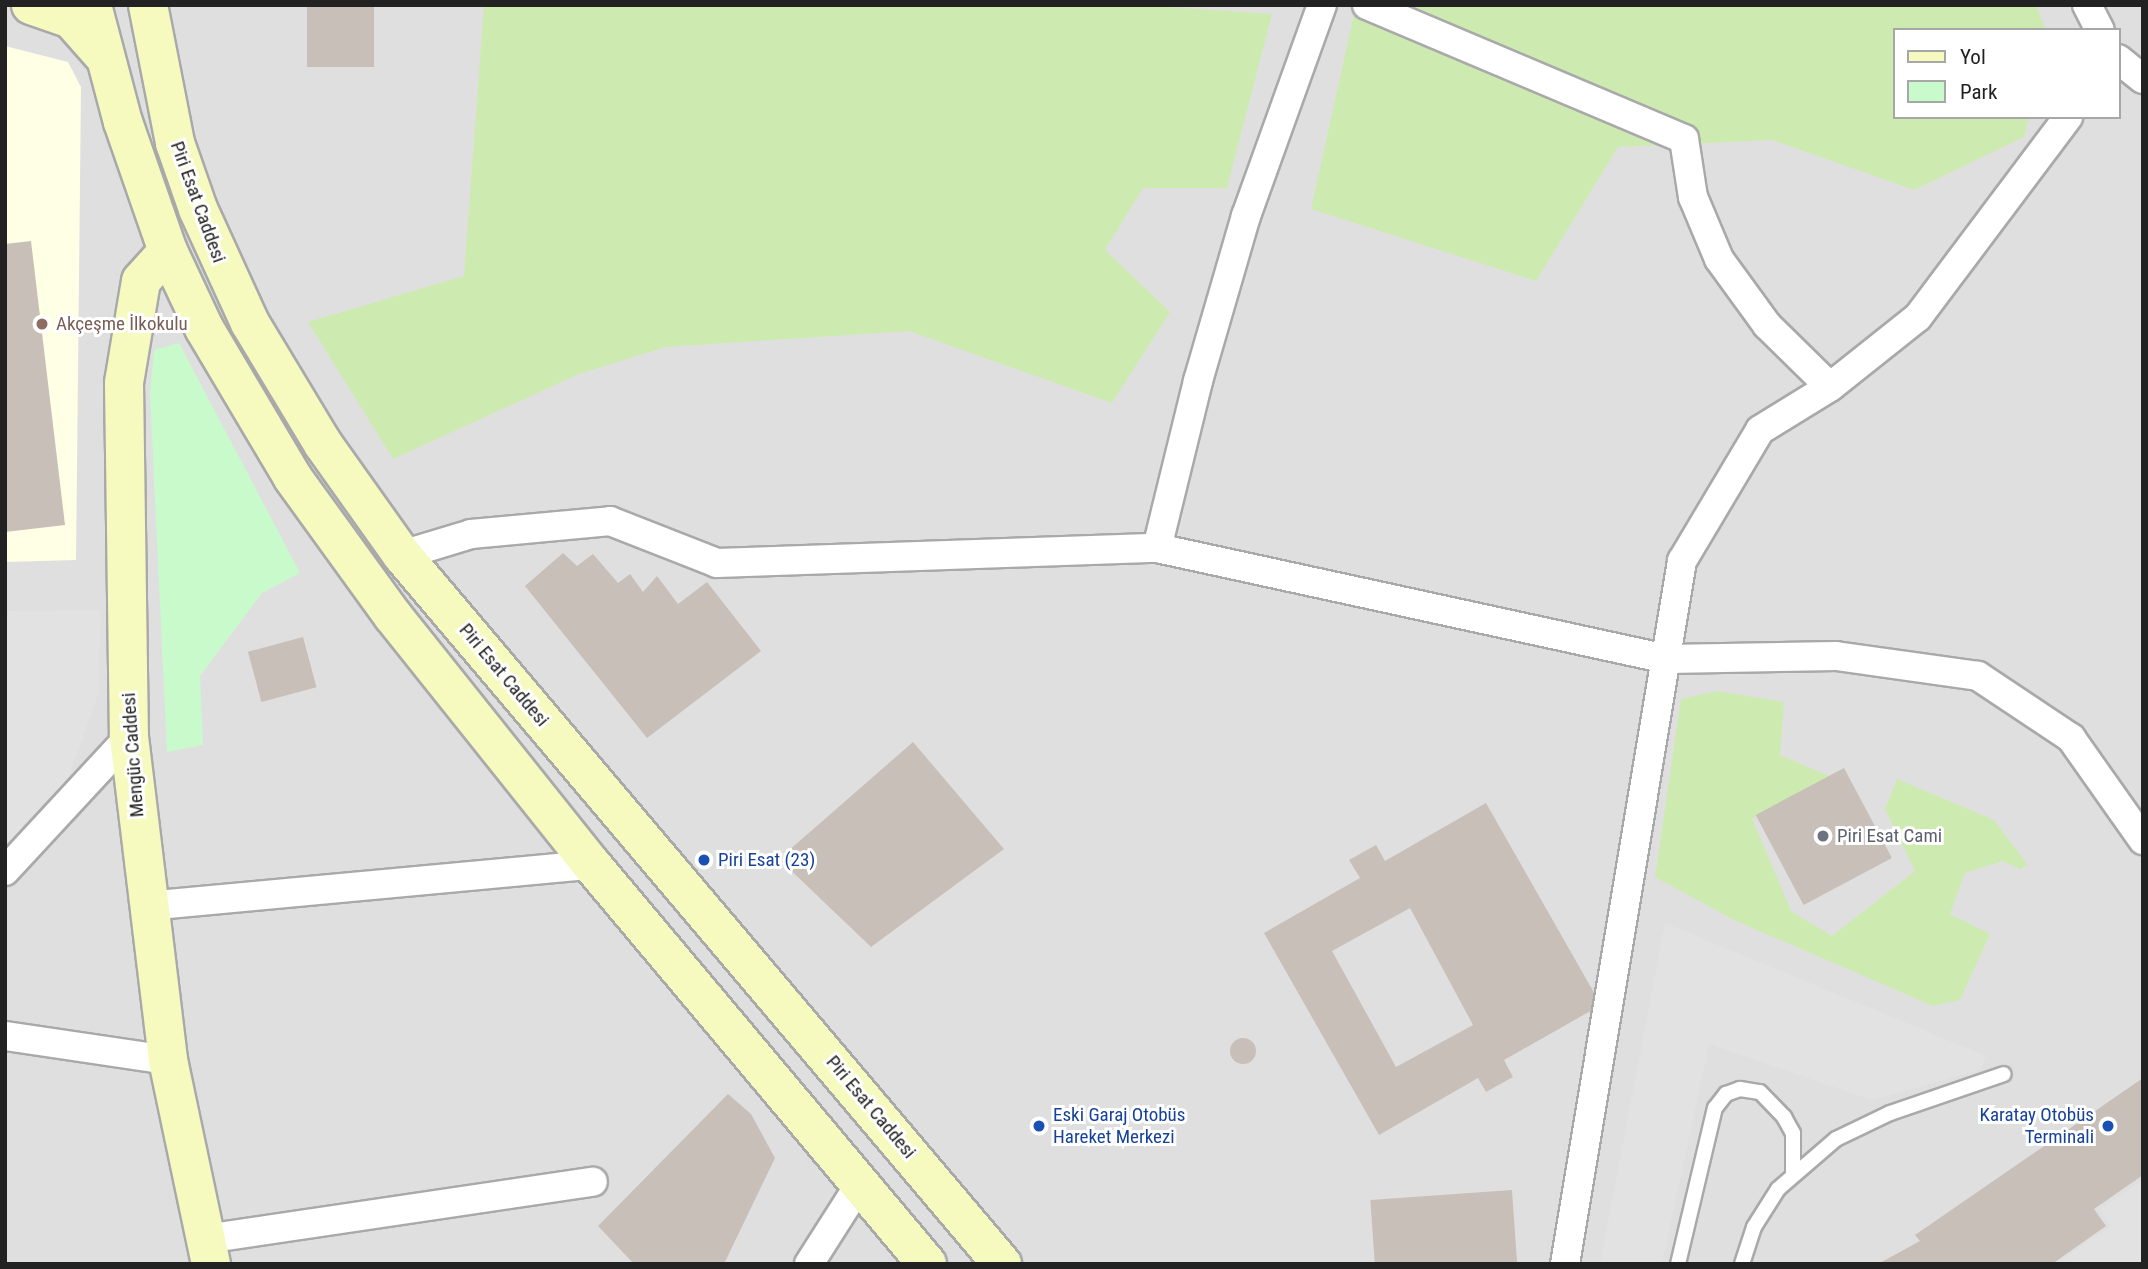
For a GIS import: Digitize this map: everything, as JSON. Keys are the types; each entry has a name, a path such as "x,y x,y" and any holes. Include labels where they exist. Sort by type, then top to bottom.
{"main road":[{"path":"5,11 30,5 71,19 107,62"},
{"path":"92,5 107,62 168,251 204,328 293,478 393,616 592,865 927,1264"},
{"name":"Piri Esat Caddesi","path":"148,5 175,143 222,267 278,376 402,555 1002,1264"},
{"name":"Mengüc Caddesi","path":"168,251 141,281 124,383 129,737 147,906 168,1060 208,1251"}],"street":[{"path":"1157,548 1198,381 1246,216 1322,5"},
{"path":"1367,5 1684,139 1693,197 1719,259 1767,325 1830,387"},
{"path":"2087,5 2099,28"},
{"path":"2120,61 2143,79"},
{"path":"1564,1264 1682,561 1760,430 1830,387 1918,317 2066,119"},
{"path":"402,555 471,534 610,521 717,563 1157,548 1667,659 1836,656 1978,676 2071,738 2143,840"},
{"path":"5,871 129,737"},
{"path":"147,906 592,865"},
{"path":"5,1036 168,1060"},
{"path":"208,1251 593,1182"},
{"path":"809,1264 860,1184"}],"lane":[{"path":"1742,1264 1761,1214 1793,1171 1862,1124 2004,1074"},
{"path":"1678,1264 1715,1108 1726,1094 1740,1089 1760,1092 1784,1116 1793,1133 1793,1171"}],"shaded area":[{"path":"5,5 2143,5 2143,1264 5,1264"},
{"name":"Akçeşme İlkokulu","path":"5,46 68,62 81,87 76,560 5,562"},
{"path":"101,610 98,695 68,778 5,846 5,611"},
{"path":"1665,923 1986,1056 1980,1070 1872,1100 1709,1044 1662,1264 1600,1264"},
{"path":"2143,1180 2143,1264 2056,1264 2111,1226 2100,1209"}],"green space":[{"path":"484,5 1138,5 1272,14 1227,188 1143,188 1105,250 1170,312 1112,403 909,331 666,347 579,374 393,459 308,322 464,276"},
{"path":"1356,5 2036,5 2045,28 1892,28 1892,119 2028,119 2024,137 1914,190 1772,140 1618,147 1536,281 1311,209"},
{"path":"179,343 300,573 262,593 200,676 203,745 167,752 150,395 154,350"},
{"path":"1717,691 1784,702 1780,755 1843,782 1752,818 1791,911 1832,936 1915,871 1885,809 1897,779 1994,820 2028,865 2020,869 2003,861 1965,873 1950,914 1990,934 1960,1000 1933,1006 1734,920 1655,877 1681,699"}],"building":[{"path":"307,5 374,5 374,67 307,67"},
{"path":"31,241 65,525 5,532 5,244"},
{"path":"563,553 577,566 593,554 618,583 630,574 643,592 657,576 678,604 707,582 761,651 647,738 525,586"},
{"path":"303,637 316,687 261,702 248,652"},
{"path":"913,742 1004,849 871,947 779,859"},
{"name":"Piri Esat Cami","path":"1844,768 1892,858 1804,905 1756,815"},
{"path":"1486,803 1601,1005 1504,1060 1513,1077 1486,1092 1478,1078 1379,1135 1264,933 1360,878 1349,860 1376,845 1385,861","holes":["1410,908 1473,1025 1396,1067 1332,951"]},
{"path":"1243,1038 1252,1042 1256,1051 1252,1060 1243,1064 1234,1060 1230,1051 1234,1042"},
{"name":"Karatay Otobüs Terminali","path":"2143,1078 2143,1175 2094,1209 2106,1226 2052,1264 1878,1264 1920,1241 1915,1235"},
{"path":"728,1094 751,1114 775,1158 724,1264 634,1264 598,1226"},
{"path":"1512,1190 1517,1264 1375,1264 1370,1200"}],"place":[{"name":"Akçeşme İlkokulu","path":"42,324"},
{"name":"Piri Esat Cami","path":"1823,836"},
{"name":"Piri Esat (23)","path":"704,860"},
{"name":"Eski Garaj Otobüs Hareket Merkezi","path":"1039,1126"},
{"name":"Karatay Otobüs Terminali","path":"2108,1126"}]}
